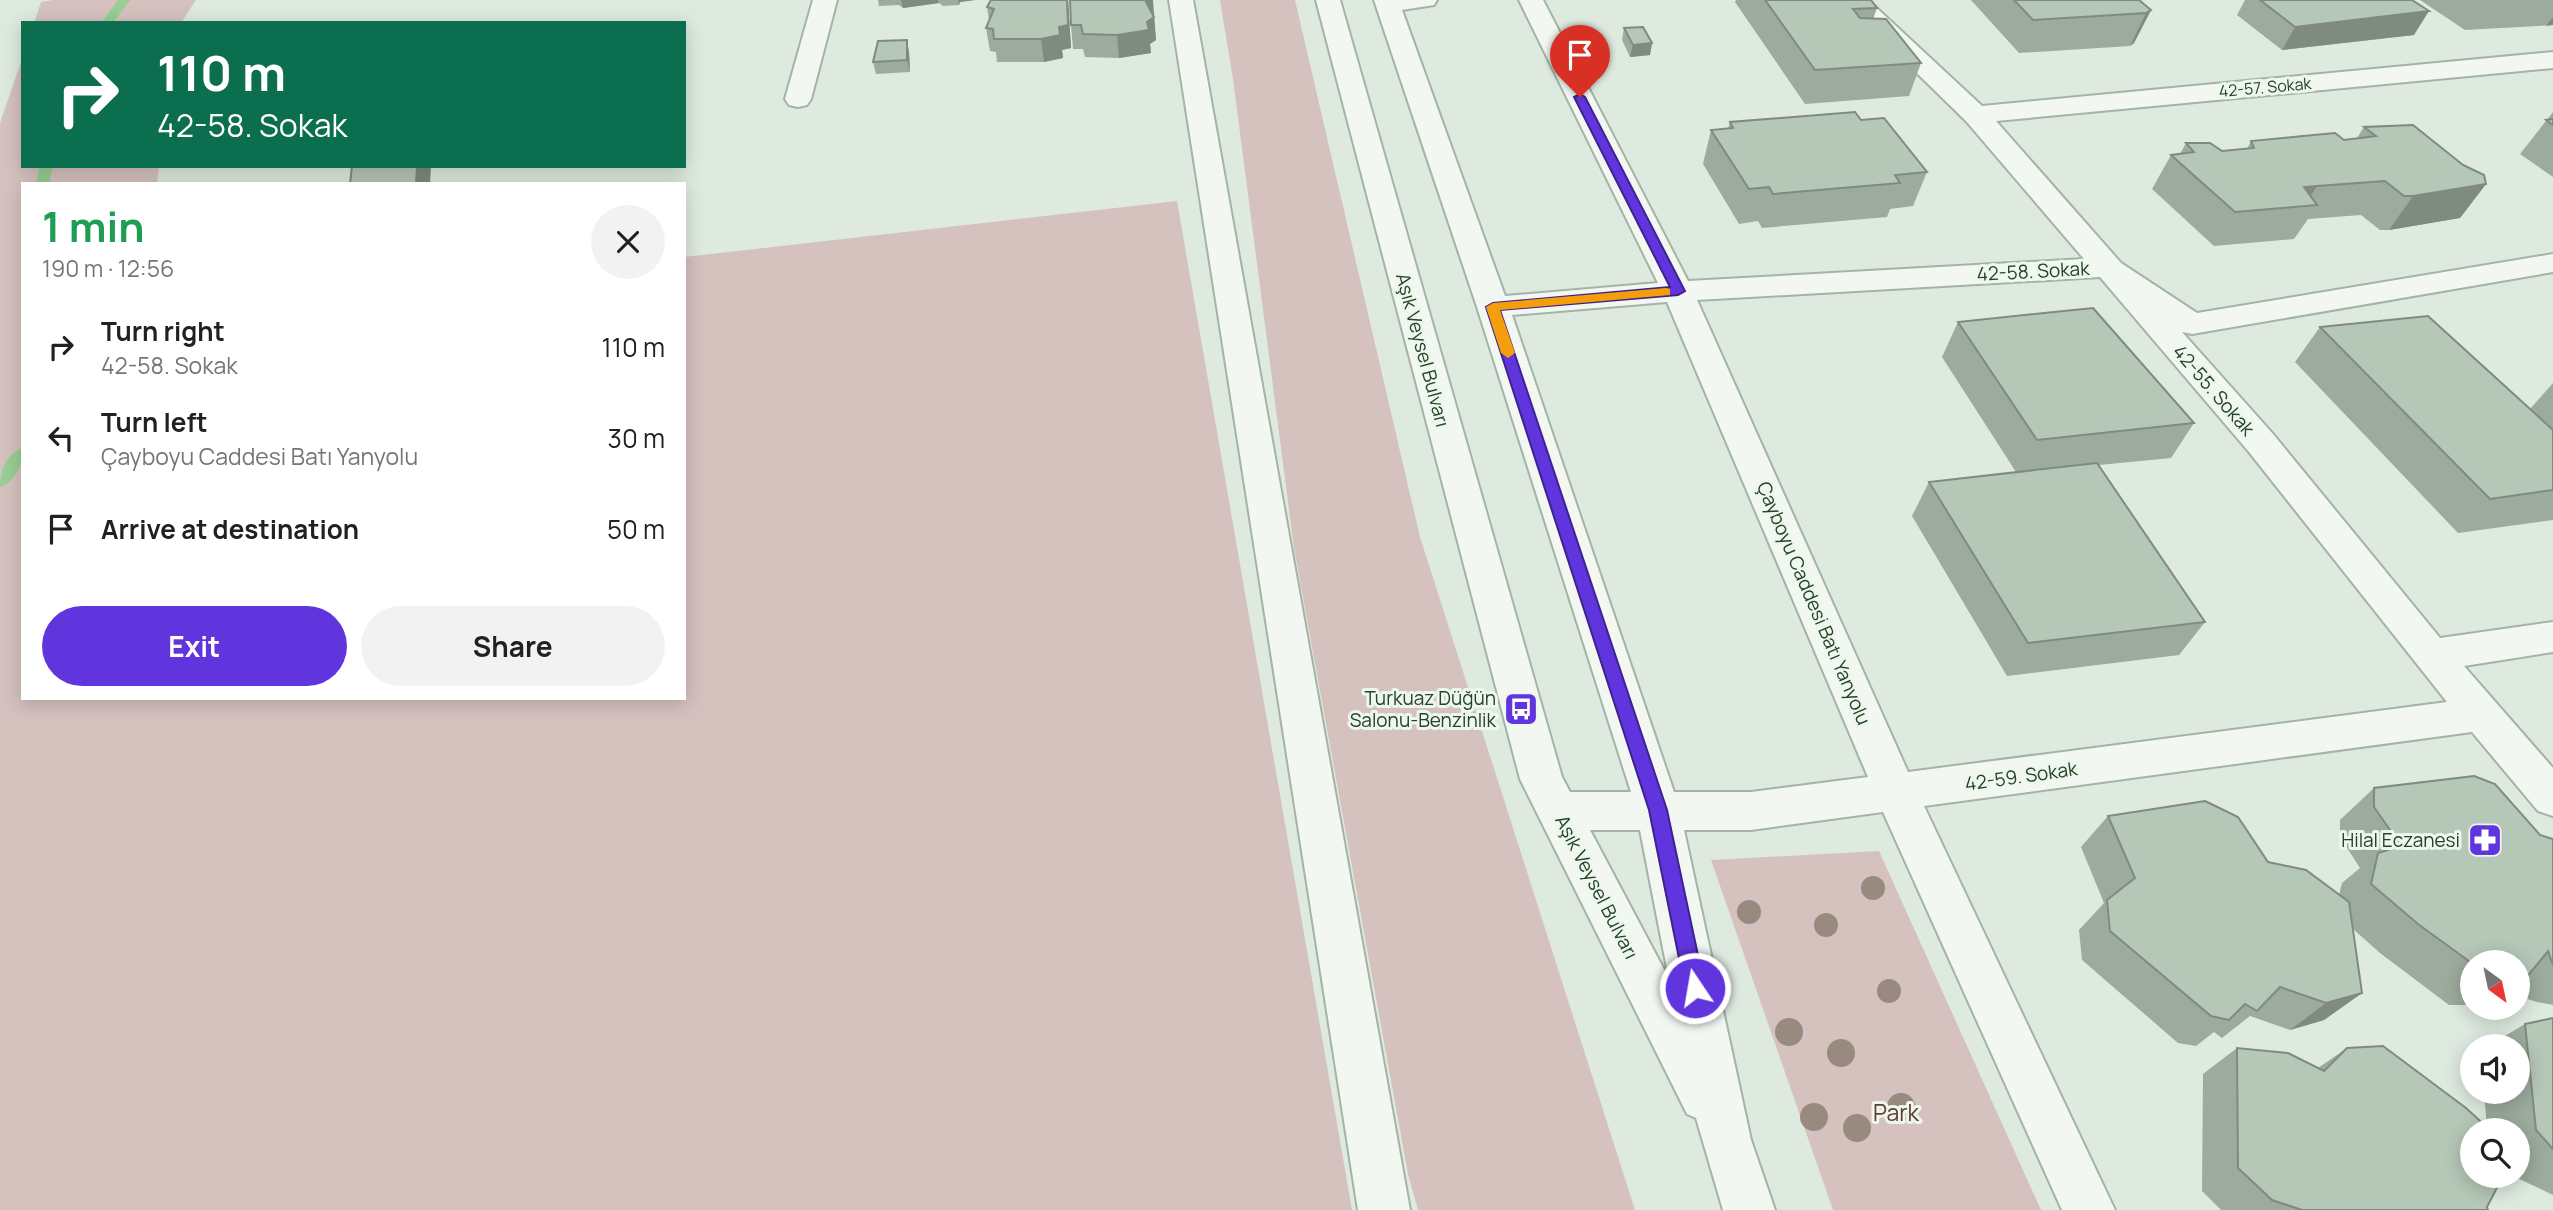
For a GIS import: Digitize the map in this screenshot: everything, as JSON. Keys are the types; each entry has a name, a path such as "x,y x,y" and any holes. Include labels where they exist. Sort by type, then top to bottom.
{"street":[{"path":"798,99 825,0"},
{"path":"1181,0 1384,1210"},
{"name":"Aşık Veysel Bulvarı","path":"1328,0 1541,779 1726,1140"},
{"path":"1425,0 1387,2 1493,307 1658,810 1726,1140 1749,1210"},
{"name":"Çayboyu Caddesi Batı Yanyolu","path":"1531,0 1678,291 1896,793 2089,1210"},
{"name":"42-55. Sokak","path":"1854,0 1976,115 2261,443 2431,655 2553,799"},
{"name":"42-57. Sokak","path":"1976,115 2553,60"},
{"name":"42-58. Sokak","path":"1493,307 1678,291 2107,267 2192,324 2553,263"},
{"path":"2431,655 2553,636"},
{"name":"42-59. Sokak","path":"1558,811 1751,811 2481,714"}],"green space":[{"path":"196,0 182,21 35,21 41,2"},
{"path":"1220,0 1295,0 1420,537 1635,1210 1418,1210 1408,1174 1294,548 1233,79"},
{"path":"21,62 21,168 159,168 157,182 21,182 21,700 686,700 686,257 1177,201 1352,1210 0,1210 0,123"},
{"name":"Park","path":"1879,851 2041,1210 1833,1210 1711,860"}],"building":[{"path":"991,0 1067,0 1068,25 1059,27 1060,35 1041,39 994,39 993,29 986,28 994,9 987,7"},
{"path":"1070,0 1152,0 1146,2 1154,17 1147,22 1149,30 1117,35 1083,34 1081,25 1071,25"},
{"path":"1765,0 1871,0 1877,8 1853,9 1860,18 1886,19 1921,63 1815,70"},
{"path":"2014,0 2139,0 2151,10 2146,13 2033,20"},
{"path":"2260,0 2412,0 2429,11 2295,27"},
{"path":"1643,27 1652,43 1633,45 1624,28"},
{"path":"907,40 907,60 873,62 878,41"},
{"path":"1855,112 1861,120 1884,118 1927,172 1895,175 1900,183 1773,194 1769,187 1749,189 1711,130 1733,128 1730,122"},
{"path":"2413,125 2463,165 2484,175 2486,184 2413,196 2404,196 2385,181 2304,187 2317,205 2235,212 2171,155 2194,152 2186,143 2210,143 2222,151 2254,148 2251,141 2335,133 2344,140 2376,136 2364,127"},
{"path":"352,168 417,168 416,182 350,182"},
{"path":"2093,308 2194,423 2037,440 1958,322"},
{"path":"2428,316 2553,430 2553,490 2490,499 2320,327"},
{"path":"2097,463 2205,622 2028,643 1929,482"},
{"path":"2474,776 2495,784 2540,835 2553,839 2553,965 2548,951 2530,973 2530,950 2460,950 2460,955 2418,924 2371,884 2378,853 2401,846 2374,807 2374,788"},
{"path":"2205,801 2238,817 2268,862 2306,870 2349,902 2362,993 2326,1003 2280,987 2257,1011 2245,1004 2229,1020 2211,1016 2110,931 2107,900 2135,878 2108,816"},
{"path":"2553,1018 2553,1149 2536,1130 2530,1072 2530,1034 2526,1034 2525,1024"},
{"path":"2383,1046 2477,1118 2460,1118 2460,1188 2497,1188 2488,1210 2302,1210 2272,1200 2238,1168 2237,1048 2288,1053 2324,1071 2347,1048"}],"waterway":[{"path":"108,21 124,0"},
{"path":"43,182 46,168"},
{"path":"0,481 21,455"}],"slow traffic":[{"path":"1508,353 1493,307 1666,292"}],"place":[{"name":"Turkuaz Düğün Salonu-Benzinlik","path":"1521,709"},
{"name":"Hilal Eczanesi","path":"2485,840"}],"route":[{"path":"1580,97 1678,291 1493,307 1658,810 1695,988"}]}
